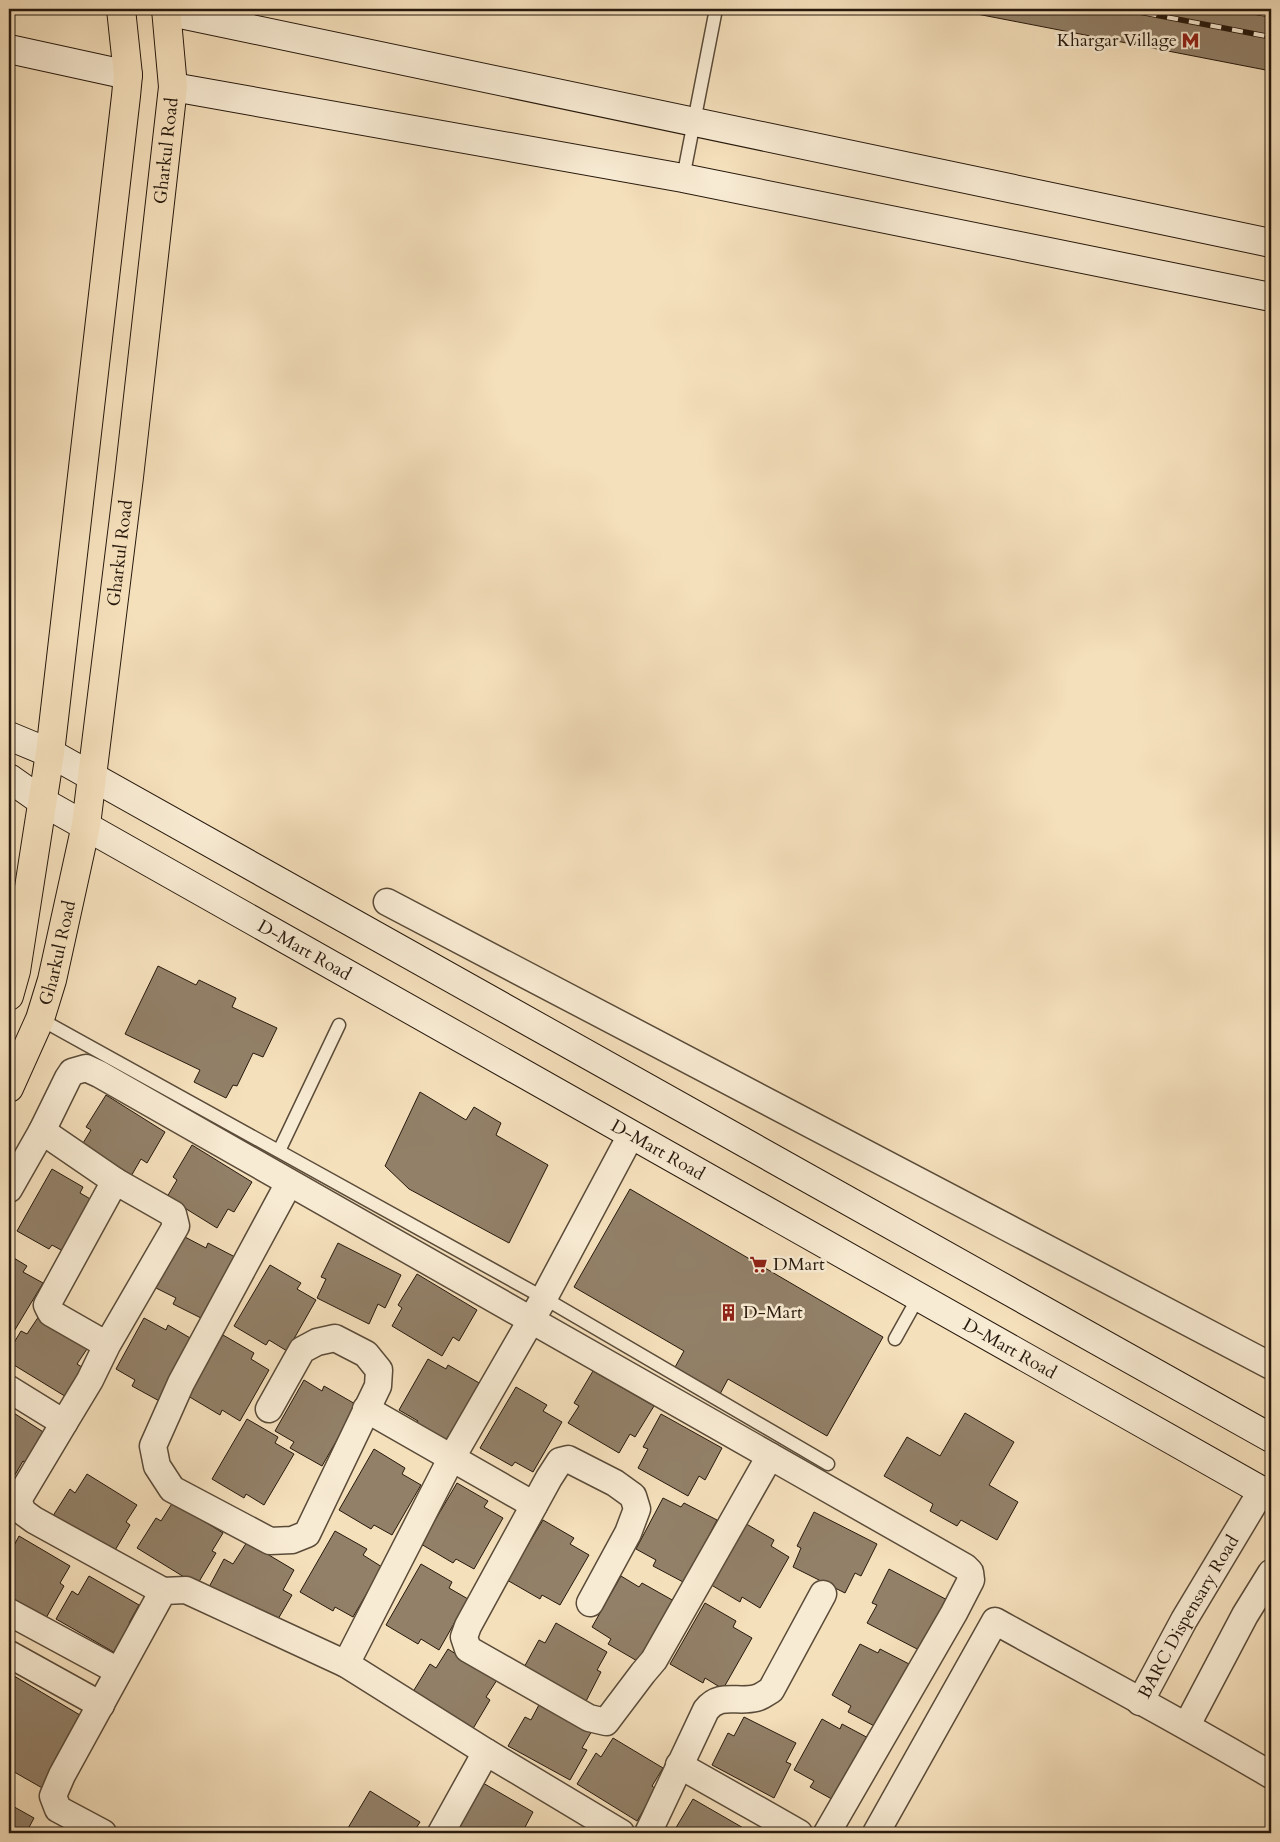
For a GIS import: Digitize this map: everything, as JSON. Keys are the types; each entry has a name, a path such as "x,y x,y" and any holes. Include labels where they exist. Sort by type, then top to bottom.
{"main road":[{"name":"Gharkul Road","path":"9,996 16,971 43,802 84,473 128,75 121,9"},
{"name":"Gharkul Road","path":"9,1088 40,1019 52,980 86,826 129,477 173,87 166,10"},
{"path":"166,10 1271,243"},
{"path":"9,49 128,75"},
{"path":"173,87 683,178 1271,296"},
{"path":"9,736 50,753 1271,1438"},
{"name":"D-Mart Road","path":"9,778 43,802 631,1135 919,1296 1268,1486"}],"street":[{"path":"387,902 1271,1366"},
{"path":"9,1189 42,1131 72,1072 86,1068 965,1567 970,1572 971,1580 954,1613 827,1833"},
{"path":"42,1131 115,1181 173,1214 176,1226 107,1345 90,1380 18,1500 24,1512 34,1520 163,1591 186,1590 346,1664 486,1752 621,1833"},
{"path":"346,1664 451,1458 544,1298 631,1135"},
{"path":"107,1345 51,1313 47,1306 115,1181"},
{"path":"269,1409 302,1350 317,1342 334,1338 366,1354 379,1370 378,1386 307,1534 292,1540 270,1541 172,1489 157,1466 152,1446 181,1383 290,1183"},
{"path":"9,1389 64,1423"},
{"path":"366,1410 534,1505"},
{"path":"590,1603 628,1533 637,1509 633,1496 615,1483 568,1458 560,1461 534,1505 464,1636 468,1648 589,1718 606,1722 642,1673 654,1660 770,1456"},
{"name":"BARC Dispensary Road","path":"876,1833 996,1621 1140,1702 1184,1620 1268,1486"},
{"path":"1187,1725 1245,1615 1271,1573"},
{"path":"102,1833 58,1809 53,1796 62,1775 163,1591"},
{"path":"648,1833 706,1710 712,1703 727,1699 758,1698 770,1690 823,1594"},
{"path":"9,1612 118,1671"},
{"path":"9,1654 101,1705"},
{"path":"1140,1702 1187,1725 1271,1774"},
{"path":"441,1833 486,1752"},
{"path":"679,1765 800,1833"}],"lane":[{"path":"683,178 716,9"},
{"path":"40,1019 544,1298 828,1464"},
{"path":"279,1151 339,1024"},
{"path":"895,1339 919,1296"}],"building":[{"name":"Khargar Village","path":"951,9 1271,9 1271,71"},
{"path":"158,966 196,985 199,980 236,998 232,1007 277,1028 263,1057 253,1053 237,1086 233,1085 226,1098 194,1082 200,1070 125,1034"},
{"path":"420,1092 466,1120 474,1107 501,1123 496,1135 548,1165 509,1243 409,1189 385,1166"},
{"path":"106,1095 165,1132 147,1163 141,1159 130,1178 80,1148 91,1130 86,1127"},
{"path":"192,1145 252,1182 234,1212 228,1209 217,1228 167,1197 177,1180 173,1177"},
{"path":"52,1169 83,1187 80,1193 99,1204 70,1255 52,1245 49,1249 17,1231"},
{"name":"D-Mart","path":"630,1189 883,1337 827,1436 728,1379 719,1396 674,1369 684,1351 574,1287"},
{"path":"183,1236 206,1248 208,1243 237,1258 205,1320 173,1304 176,1298 156,1288"},
{"path":"338,1243 401,1275 385,1308 378,1304 369,1324 317,1298 326,1279 321,1277"},
{"path":"9,1255 27,1266 23,1272 43,1283 13,1333 9,1331"},
{"path":"270,1265 301,1283 297,1289 316,1300 287,1351 269,1340 266,1345 234,1326"},
{"path":"417,1274 477,1310 459,1341 453,1337 442,1356 392,1326 402,1308 398,1305"},
{"path":"39,1316 89,1346 77,1364 85,1369 68,1398 9,1362 9,1351 21,1331 27,1334"},
{"path":"144,1318 166,1330 168,1325 197,1342 163,1403 132,1386 135,1380 116,1369"},
{"path":"223,1335 254,1353 251,1359 269,1370 240,1421 222,1410 220,1415 188,1396"},
{"path":"428,1359 446,1369 448,1365 481,1384 445,1445 414,1427 418,1421 399,1410"},
{"path":"593,1371 654,1406 635,1437 630,1434 619,1453 568,1423 579,1406 574,1403"},
{"path":"304,1380 322,1391 324,1386 357,1405 322,1466 290,1448 294,1442 275,1431"},
{"path":"516,1387 547,1405 543,1411 562,1422 533,1472 515,1462 512,1466 480,1448"},
{"path":"9,1410 48,1435 29,1465 23,1461 12,1480 9,1478"},
{"path":"965,1413 1014,1442 989,1485 1018,1502 997,1540 961,1520 957,1526 930,1511 933,1504 884,1476 907,1437 940,1456"},
{"path":"661,1414 722,1448 705,1480 699,1476 688,1496 638,1468 648,1449 643,1447"},
{"path":"247,1419 278,1437 275,1443 294,1454 264,1505 246,1494 244,1498 212,1479"},
{"path":"374,1449 405,1468 402,1474 421,1485 392,1535 374,1525 371,1529 339,1510"},
{"path":"87,1474 137,1505 126,1522 130,1525 111,1557 51,1519 70,1489 75,1493"},
{"path":"457,1483 488,1501 484,1507 503,1518 474,1569 456,1559 453,1563 421,1544"},
{"path":"663,1498 681,1507 684,1503 717,1520 685,1583 653,1566 656,1560 636,1549"},
{"path":"173,1502 223,1533 212,1551 216,1553 197,1585 137,1548 156,1518 161,1521"},
{"path":"814,1512 877,1544 861,1576 855,1573 845,1593 793,1567 801,1548 797,1546"},
{"path":"543,1520 574,1538 570,1544 589,1555 560,1605 542,1595 540,1599 507,1580"},
{"path":"743,1522 774,1540 771,1546 789,1557 760,1608 742,1597 740,1602 708,1583"},
{"path":"335,1531 367,1549 363,1555 382,1567 353,1617 335,1607 333,1611 300,1592"},
{"path":"19,1536 70,1566 60,1583 64,1586 46,1618 9,1597 9,1555"},
{"path":"247,1542 294,1570 283,1590 292,1595 274,1626 209,1587 224,1559 233,1564"},
{"path":"421,1564 452,1582 449,1588 468,1599 439,1650 421,1639 418,1644 386,1625"},
{"path":"889,1569 951,1602 919,1650 867,1623 877,1605 872,1603"},
{"path":"89,1576 139,1605 129,1623 133,1626 117,1654 56,1619 72,1591 78,1595"},
{"path":"621,1576 639,1587 642,1583 674,1601 639,1662 608,1644 611,1639 592,1627"},
{"path":"705,1603 736,1621 733,1627 752,1638 723,1689 705,1678 703,1683 670,1664"},
{"path":"556,1623 607,1652 597,1670 601,1672 584,1705 522,1671 539,1640 545,1643"},
{"path":"860,1644 878,1653 880,1649 913,1666 880,1729 848,1712 851,1706 832,1695"},
{"path":"448,1649 497,1680 486,1697 490,1700 471,1732 411,1695 430,1664 436,1668"},
{"path":"9,1673 85,1718 44,1789 9,1769"},
{"path":"541,1701 593,1729 582,1748 587,1750 570,1780 508,1746 525,1717 531,1720"},
{"path":"744,1717 796,1743 786,1762 791,1764 774,1798 712,1765 728,1733 734,1736"},
{"path":"822,1719 840,1729 842,1724 872,1740 839,1803 810,1787 814,1781 794,1770"},
{"path":"613,1738 663,1768 652,1786 656,1789 637,1821 577,1784 596,1753 601,1757"},
{"path":"483,1783 533,1812 523,1831 527,1833 454,1833"},
{"path":"370,1791 420,1822 413,1833 345,1833"},
{"path":"693,1799 752,1833 677,1833 674,1831"},
{"path":"9,1804 34,1818 26,1833 9,1833"},
{"path":"58,1827 69,1833 55,1833"}],"railway":[{"path":"1124,9 1271,37"},
{"path":"1238,9 1271,15"}],"place":[{"name":"Khargar Village","path":"1191,40"},
{"name":"DMart","path":"759,1264"},
{"name":"D-Mart","path":"729,1312"}]}
